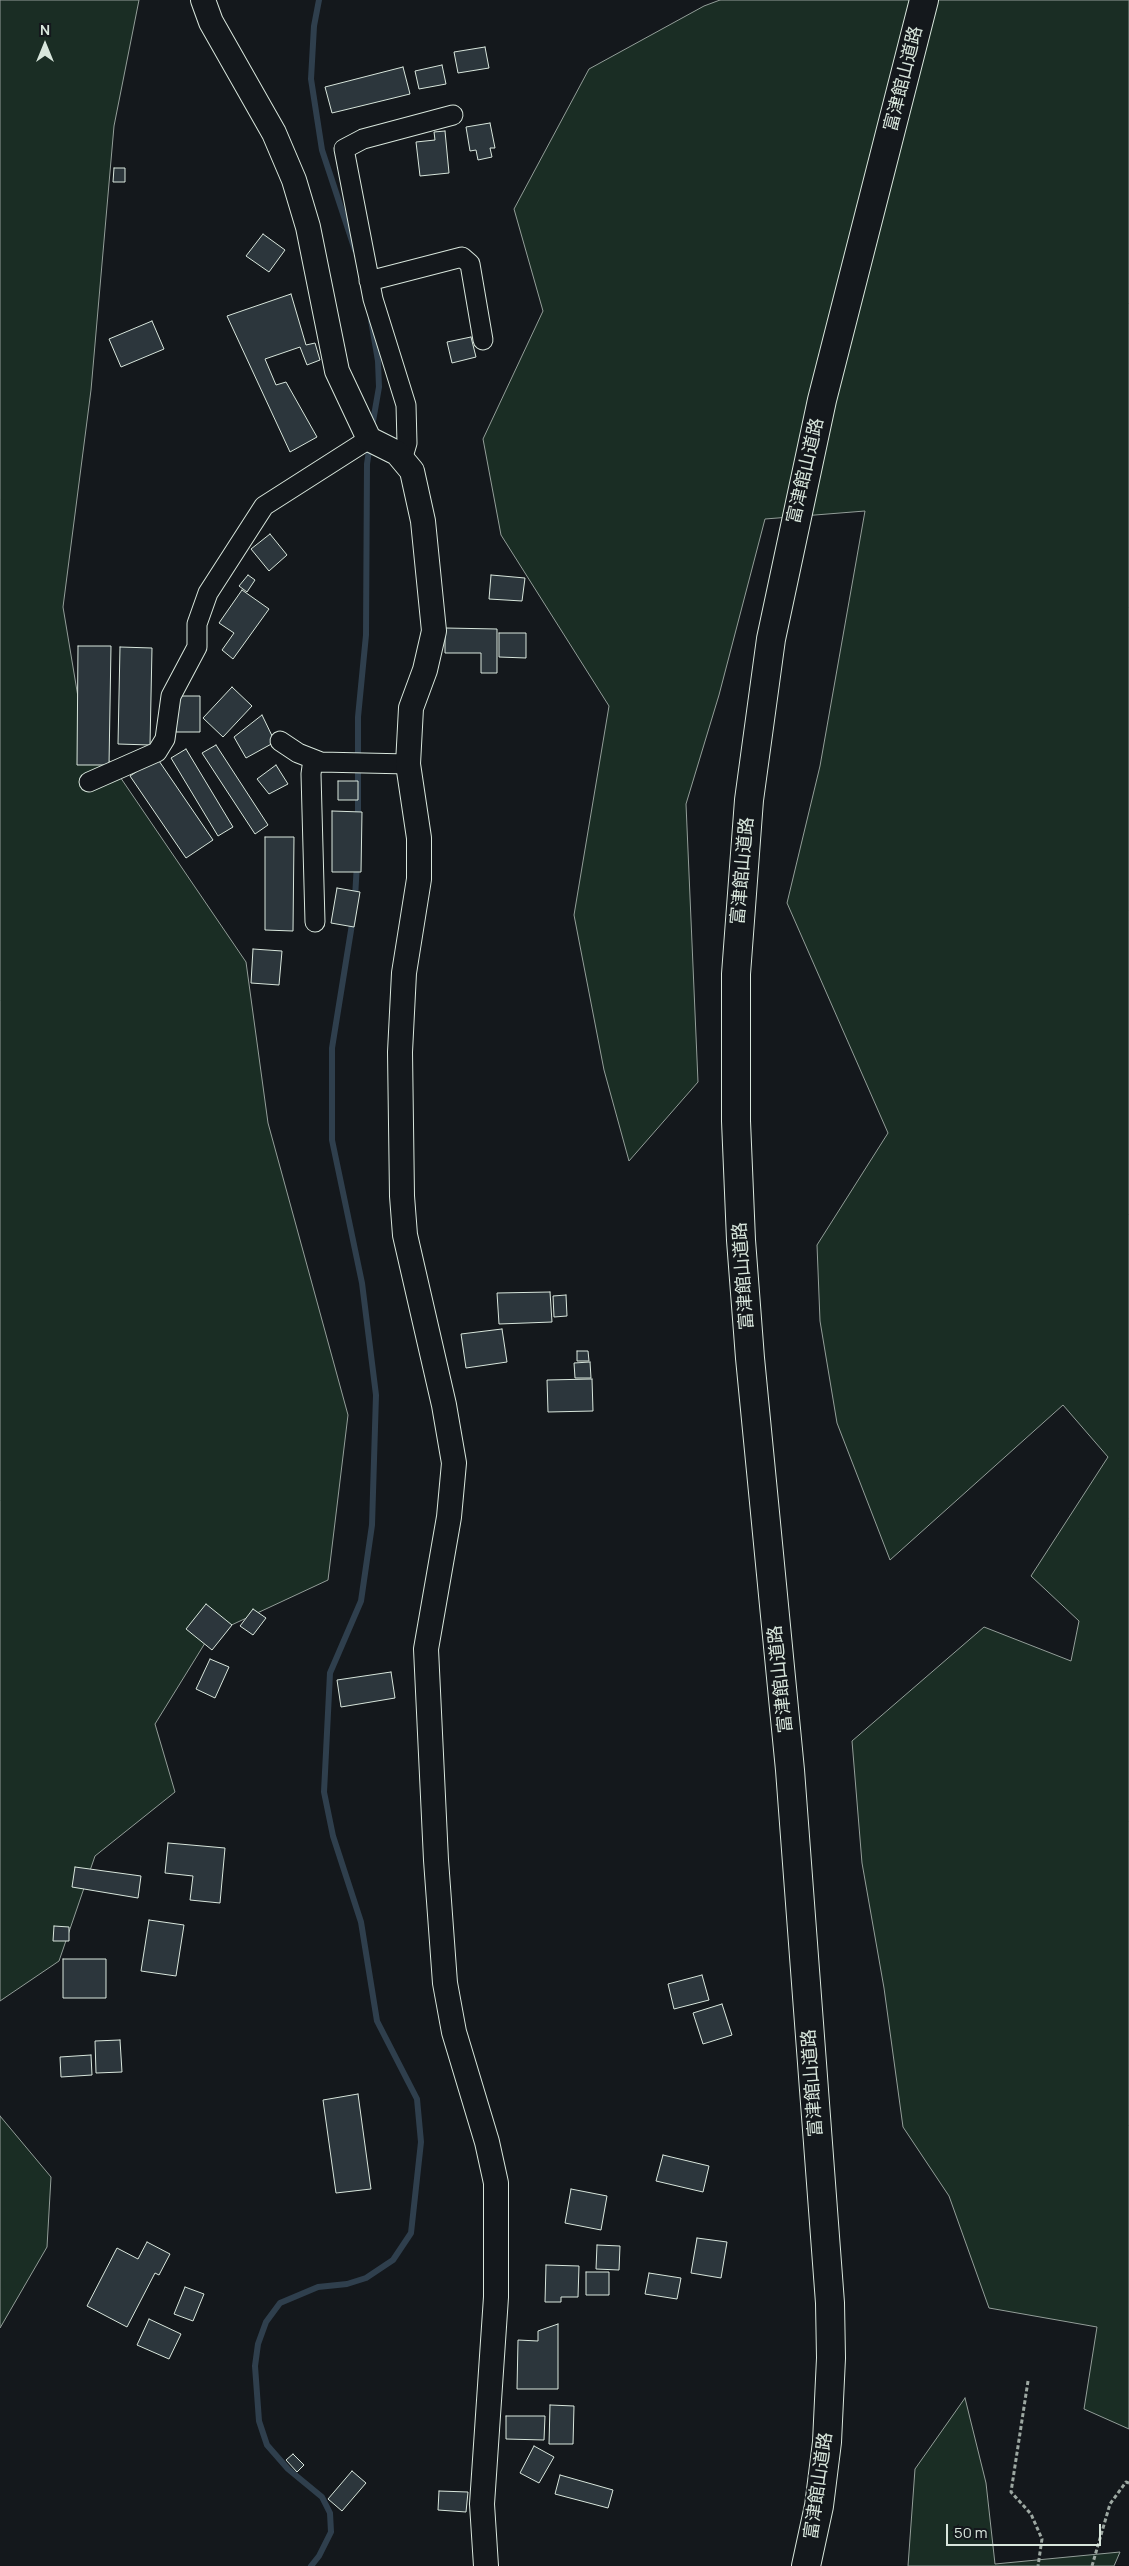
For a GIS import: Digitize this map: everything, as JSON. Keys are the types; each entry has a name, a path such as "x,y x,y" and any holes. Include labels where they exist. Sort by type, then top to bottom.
{"highway":[{"name":"富津館山道路","path":"806,2566 819,2506 827,2442 831,2358 830,2303 790,1770 750,1358 741,1240 736,1120 736,965 749,800 771,639 822,400 924,0"}],"street":[{"path":"203,0 211,22 274,133 294,180 308,227 337,371 369,439 397,453 412,472 423,521 434,630 425,670 411,708 408,764 419,838 419,879 404,973 400,1042 402,1196 405,1235 444,1405 454,1463 449,1517 426,1649 436,1860 445,1983 454,2032 487,2142 496,2183 496,2297 482,2504 486,2566"},
{"path":"402,460 407,443 406,405 373,300 344,149 363,139 453,116"},
{"path":"369,281 462,257 470,264 483,340"},
{"path":"89,782 157,752 161,746 165,739 171,696 197,647 196,624 208,594 264,506 369,439"},
{"path":"280,741 298,753 321,762 408,764"},
{"path":"313,759 311,774 315,922"}],"path":[{"path":"1028,2381 1011,2492 1031,2514 1042,2539 1038,2566"},
{"path":"1092,2566 1110,2504 1126,2482 1129,2483"}],"green space":[{"path":"0,0 139,0 114,126 91,390 63,607 82,721 246,962 268,1123 348,1415 328,1580 210,1635 155,1724 175,1792 95,1856 59,1961 0,2001"},
{"path":"720,0 1129,0 1129,2429 1084,2409 1097,2327 989,2308 949,2196 903,2127 884,1988 862,1863 852,1741 984,1627 1071,1661 1079,1621 1031,1576 1108,1457 1063,1405 890,1560 837,1423 820,1321 817,1245 888,1133 787,903 820,766 865,511 765,519 719,695 686,804 698,1082 629,1161 604,1070 574,915 609,706 501,535 483,439 543,311 514,209 589,69 704,6"},
{"path":"0,2116 51,2177 47,2247 0,2328"},
{"path":"965,2398 986,2483 995,2564 1120,2552 1114,2566 908,2566 915,2469"}],"building":[{"path":"485,47 489,68 458,73 454,52"},
{"path":"442,65 446,84 419,89 415,71"},
{"path":"403,67 410,94 332,113 325,87"},
{"path":"490,123 495,148 490,148 492,157 478,160 476,150 470,151 466,127"},
{"path":"445,131 449,173 420,176 416,142 435,140 434,132"},
{"path":"114,168 125,168 125,182 113,182"},
{"path":"263,234 285,250 269,272 246,256"},
{"path":"291,294 306,345 315,343 320,360 307,365 300,347 265,359 276,385 286,382 317,437 290,452 227,316"},
{"path":"152,321 164,349 121,367 109,339"},
{"path":"471,337 476,357 452,363 447,342"},
{"path":"270,534 287,555 269,571 251,549"},
{"path":"248,575 255,580 247,592 239,586"},
{"path":"491,575 525,578 522,601 489,599"},
{"path":"242,590 269,609 233,659 222,650 234,633 219,623"},
{"path":"445,628 497,629 497,673 481,673 481,653 445,653"},
{"path":"499,633 526,633 526,658 499,657"},
{"path":"78,646 111,646 109,765 77,765"},
{"path":"120,647 152,648 150,745 118,744"},
{"path":"232,687 252,706 223,737 203,718"},
{"path":"175,696 200,696 200,732 176,732"},
{"path":"262,715 275,742 246,758 234,737"},
{"path":"216,745 268,825 255,834 202,753"},
{"path":"186,749 233,827 218,836 171,758"},
{"path":"157,758 213,840 186,858 130,776"},
{"path":"276,765 288,784 269,794 257,779"},
{"path":"338,781 358,781 358,800 338,800"},
{"path":"332,811 362,812 361,872 332,872"},
{"path":"265,837 294,837 293,931 265,930"},
{"path":"337,888 360,892 354,927 331,923"},
{"path":"253,949 282,951 279,985 251,983"},
{"path":"550,1292 552,1322 499,1324 497,1293"},
{"path":"566,1295 567,1316 554,1317 553,1296"},
{"path":"502,1329 507,1362 466,1368 461,1334"},
{"path":"577,1351 588,1351 589,1361 577,1361"},
{"path":"590,1362 591,1378 575,1378 574,1363"},
{"path":"592,1379 593,1411 548,1412 547,1380"},
{"path":"206,1604 232,1625 212,1650 186,1629"},
{"path":"253,1609 266,1618 253,1635 240,1626"},
{"path":"210,1659 229,1667 215,1698 196,1689"},
{"path":"391,1672 395,1698 341,1707 337,1680"},
{"path":"168,1843 225,1848 220,1903 190,1900 193,1876 165,1873"},
{"path":"75,1867 141,1876 138,1898 72,1887"},
{"path":"149,1920 184,1925 176,1976 141,1971"},
{"path":"54,1926 69,1927 69,1941 53,1941"},
{"path":"63,1959 106,1959 106,1998 63,1998"},
{"path":"702,1975 709,2000 674,2009 668,1984"},
{"path":"722,2004 732,2035 703,2044 693,2013"},
{"path":"120,2040 122,2072 96,2073 95,2041"},
{"path":"91,2055 92,2075 61,2077 60,2057"},
{"path":"358,2094 371,2189 336,2193 323,2100"},
{"path":"663,2155 709,2166 703,2192 656,2181"},
{"path":"571,2189 607,2196 601,2230 565,2223"},
{"path":"697,2238 727,2242 721,2278 691,2273"},
{"path":"147,2242 170,2254 159,2275 155,2273 127,2327 87,2306 117,2248 138,2259"},
{"path":"597,2245 620,2246 619,2270 596,2269"},
{"path":"546,2265 579,2266 578,2297 561,2297 561,2302 545,2302"},
{"path":"586,2272 609,2272 609,2295 586,2295"},
{"path":"649,2273 681,2278 677,2299 645,2294"},
{"path":"185,2287 204,2294 193,2321 174,2314"},
{"path":"149,2319 181,2334 169,2359 137,2345"},
{"path":"558,2324 558,2389 517,2389 518,2340 538,2341 538,2331"},
{"path":"550,2405 574,2406 573,2444 549,2444"},
{"path":"506,2416 545,2416 544,2440 506,2439"},
{"path":"534,2446 554,2457 539,2483 520,2473"},
{"path":"293,2454 304,2465 297,2472 286,2460"},
{"path":"352,2471 366,2483 342,2511 328,2499"},
{"path":"560,2475 613,2490 608,2508 555,2494"},
{"path":"439,2491 468,2492 466,2512 438,2510"}],"waterway":[{"path":"319,0 314,26 311,79 322,150 355,250"},
{"path":"371,320 378,361 379,387 372,427"},
{"path":"358,818 358,717 366,635 367,464 370,444"},
{"path":"355,898 357,863"},
{"path":"311,2566 319,2556 331,2532 330,2513 322,2497 288,2469 267,2445 259,2421 255,2366 258,2344 266,2322 280,2303 318,2287 347,2284 366,2278 393,2260 411,2233 421,2142 417,2099 377,2021 361,1922 333,1836 324,1792 330,1673 361,1601 372,1525 376,1395 362,1283 332,1140 332,1048 353,918"}]}
